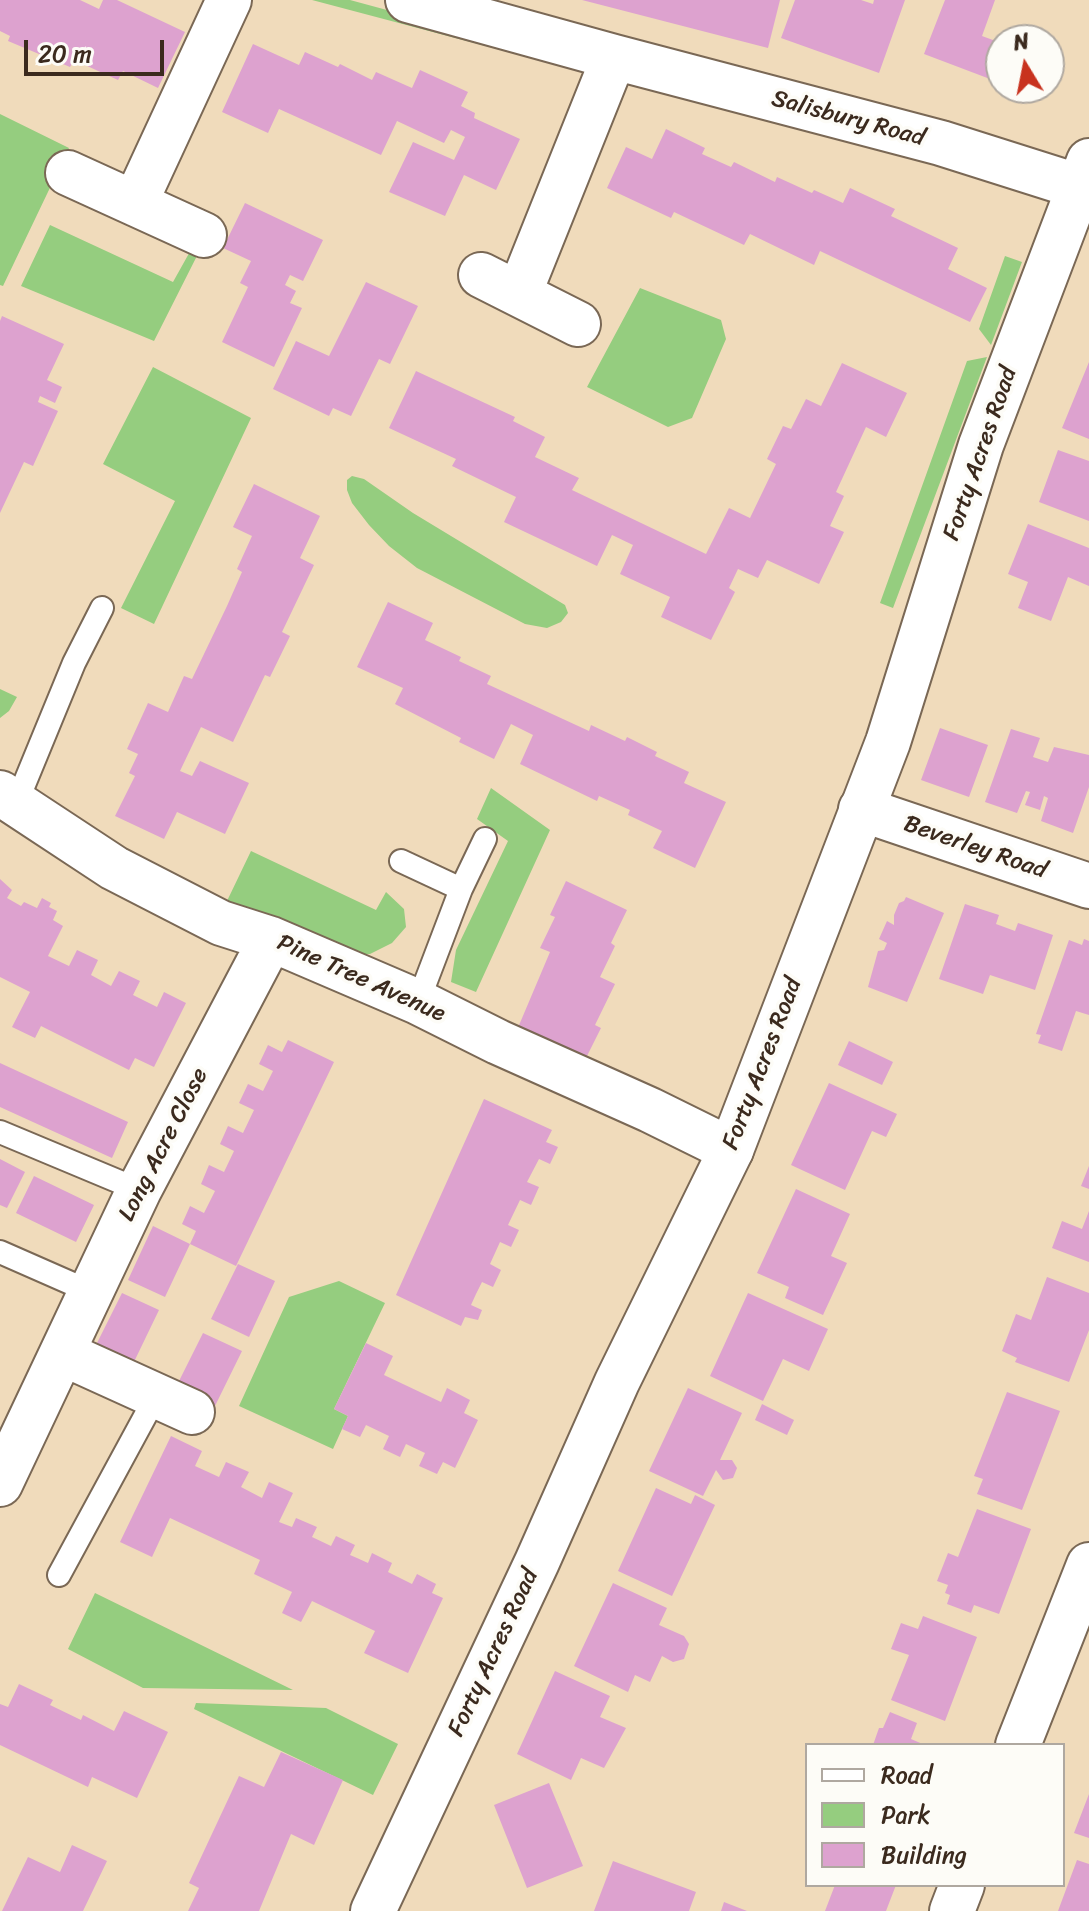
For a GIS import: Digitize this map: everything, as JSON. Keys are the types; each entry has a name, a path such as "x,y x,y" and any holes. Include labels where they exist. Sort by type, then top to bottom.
{"street":[{"path":"135,203 229,0"},
{"name":"Salisbury Road","path":"408,0 941,143 1084,174"},
{"path":"578,324 500,284 614,57"},
{"path":"68,173 204,235"},
{"name":"Forty Acres Road","path":"374,1911 537,1562 617,1382 731,1150 888,742 981,445 1084,174"},
{"name":"Pine Tree Avenue","path":"8,799 114,868 221,923 271,939 418,1002 731,1150"},
{"name":"Beverley Road","path":"861,809 1089,886"},
{"name":"Long Acre Close","path":"0,1484 139,1190 271,939"},
{"path":"62,1353 174,1405"},
{"path":"1019,1743 1089,1565"},
{"path":"952,1911 961,1887"}],"lane":[{"path":"8,799 102,608"},
{"path":"418,1002 461,889 485,839"},
{"path":"401,861 461,889"},
{"path":"0,1132 139,1190"},
{"path":"0,1252 91,1292"},
{"path":"59,1575 174,1405"}],"green space":[{"path":"312,0 350,0 533,52 531,58"},
{"path":"0,114 69,148 3,286 0,285"},
{"path":"50,225 173,282 197,239 205,240 154,341 21,286"},
{"path":"1005,256 1022,262 991,345 979,329"},
{"path":"640,288 721,320 726,339 692,418 668,427 587,387"},
{"path":"987,357 893,608 880,603 967,361"},
{"path":"153,367 251,418 154,624 121,608 175,501 103,464"},
{"path":"352,476 364,479 413,513 565,605 568,613 561,622 547,628 525,624 417,568 389,546 352,503 347,480"},
{"path":"0,689 17,697 9,711 0,718"},
{"path":"491,788 550,830 476,992 451,982 456,950 508,841 477,819"},
{"path":"251,851 376,910 386,892 404,909 406,927 392,943 370,954 341,955 330,952 227,901"},
{"path":"339,1281 385,1303 334,1409 348,1416 333,1449 239,1406 289,1297"},
{"path":"95,1593 293,1690 143,1688 68,1649"},
{"path":"196,1703 326,1708 398,1744 373,1795 194,1709"}],"building":[{"path":"0,0 80,0 99,9 103,0 117,0 185,32 158,88 123,71 118,80 74,60 70,67 8,41 10,36 0,31"},
{"path":"582,0 780,0 768,48"},
{"path":"795,0 861,0 873,4 874,0 905,0 879,73 781,38"},
{"path":"945,0 995,0 982,36 985,37 985,77 924,54"},
{"path":"253,44 299,65 305,52 338,67 340,64 372,80 376,72 412,88 420,70 468,92 461,106 475,113 474,118 520,139 496,190 464,175 445,216 389,192 413,142 454,160 465,137 451,130 444,143 397,121 381,155 279,109 268,133 222,112"},
{"path":"666,129 705,148 702,154 731,167 734,162 775,182 777,177 843,203 850,188 895,209 891,216 958,248 948,269 987,288 970,322 820,251 814,265 750,234 744,245 674,212 671,218 607,188 626,147 652,159"},
{"path":"245,203 323,240 303,281 290,275 285,285 296,291 290,303 302,308 274,367 222,342 248,287 240,283 251,261 223,248"},
{"path":"366,282 418,306 390,364 379,359 351,416 333,408 329,416 273,389 296,341 329,356"},
{"path":"2,316 64,344 47,380 62,387 55,403 40,396 38,402 58,411 33,466 24,462 0,513 0,321"},
{"path":"1089,362 1089,439 1062,428"},
{"path":"842,363 907,393 886,437 866,427 836,492 844,496 830,526 844,532 819,584 767,560 758,578 738,569 729,588 735,592 711,640 661,617 670,597 620,574 633,545 612,535 597,566 504,522 516,497 452,466 456,459 389,428 416,371 515,417 513,421 545,437 535,457 579,478 572,490 706,554 729,508 750,518 776,464 767,459 783,426 791,429 806,399 821,406"},
{"path":"1058,450 1089,461 1089,521 1039,502"},
{"path":"254,484 320,516 300,558 314,565 282,632 290,636 270,677 265,675 233,742 201,727 180,771 192,776 200,761 249,783 225,834 177,812 164,839 115,816 135,776 129,773 138,754 127,749 148,703 168,712 184,676 192,679 227,606 242,572 237,569 252,536 233,527"},
{"path":"1028,524 1089,548 1089,586 1068,577 1051,621 1018,608 1028,582 1008,574"},
{"path":"388,602 433,623 425,640 491,676 487,684 589,731 591,725 625,741 627,737 657,752 655,756 689,772 684,783 726,802 695,868 653,848 662,831 628,815 630,810 599,796 597,801 520,764 533,735 511,724 494,759 395,704 403,688 357,667"},
{"path":"940,728 988,745 969,797 921,780"},
{"path":"1011,729 1040,738 1033,757 1048,762 1054,747 1089,755 1089,787 1073,833 1041,821 1048,798 1044,796 1040,810 1025,805 1030,792 1026,791 1017,813 985,802"},
{"path":"0,879 12,890 7,898 21,906 24,902 37,908 42,898 57,911 53,920 63,926 48,956 69,966 77,950 98,960 91,975 111,986 119,971 140,981 133,995 157,1007 164,992 186,1003 154,1067 135,1058 129,1070 41,1026 35,1038 12,1027 30,992 0,977"},
{"path":"566,881 627,910 611,943 615,946 600,977 615,984 595,1025 601,1028 584,1062 517,1030 550,952 540,948 555,917 550,915"},
{"path":"906,897 944,913 907,1002 868,987 878,951 884,950 887,943 879,939 887,921 894,925 899,903"},
{"path":"965,904 999,915 996,924 1015,931 1018,923 1053,935 1035,990 990,975 983,994 939,979"},
{"path":"1084,939 1089,941 1089,1015 1076,1011 1062,1051 1038,1043 1041,1035 1036,1034 1069,940 1082,945"},
{"path":"288,1040 334,1062 236,1266 190,1244 196,1231 182,1224 190,1206 204,1213 215,1191 201,1184 209,1165 224,1172 234,1151 220,1144 228,1126 243,1133 254,1110 239,1103 248,1084 263,1091 273,1071 259,1064 268,1045 282,1052"},
{"path":"849,1041 893,1062 882,1085 838,1065"},
{"path":"0,1063 128,1122 112,1158 0,1107"},
{"path":"829,1083 897,1114 886,1137 872,1131 845,1190 791,1165"},
{"path":"484,1099 552,1130 546,1142 558,1147 550,1164 539,1159 527,1182 539,1187 531,1205 520,1200 508,1225 519,1230 511,1247 500,1242 490,1264 501,1270 493,1287 482,1282 476,1294 471,1305 482,1310 478,1320 465,1317 461,1326 396,1295"},
{"path":"0,1159 25,1172 7,1208 0,1205"},
{"path":"1089,1166 1089,1189 1081,1186"},
{"path":"34,1176 94,1205 76,1242 16,1213"},
{"path":"796,1189 850,1214 831,1256 847,1263 823,1315 785,1298 789,1287 757,1273"},
{"path":"1089,1211 1089,1262 1052,1248 1062,1221 1082,1229"},
{"path":"153,1226 190,1244 165,1297 128,1280"},
{"path":"238,1264 275,1281 249,1337 211,1319"},
{"path":"1047,1277 1089,1293 1089,1330 1069,1382 1015,1362 1017,1358 1002,1351 1016,1314 1031,1320"},
{"path":"122,1293 159,1310 132,1366 94,1349"},
{"path":"748,1293 828,1329 809,1371 783,1359 763,1401 710,1376"},
{"path":"203,1333 242,1351 215,1406 176,1387"},
{"path":"366,1343 393,1356 384,1375 441,1402 447,1388 470,1400 464,1413 478,1420 455,1468 443,1462 437,1474 419,1466 425,1453 406,1444 400,1457 383,1449 389,1436 366,1425 360,1437 342,1429 348,1416 334,1409"},
{"path":"688,1388 742,1413 720,1460 732,1460 737,1468 733,1478 723,1480 716,1470 703,1496 649,1471"},
{"path":"1007,1392 1060,1411 1022,1510 977,1494 983,1479 974,1476"},
{"path":"762,1404 794,1420 787,1435 755,1420"},
{"path":"171,1436 202,1451 195,1466 219,1477 226,1462 249,1472 241,1487 262,1498 269,1482 293,1493 279,1522 292,1527 296,1518 317,1527 312,1537 331,1546 336,1536 355,1545 350,1555 368,1563 372,1553 392,1563 388,1572 412,1584 417,1574 436,1584 432,1593 443,1598 408,1673 364,1653 375,1631 312,1601 301,1622 282,1613 292,1592 254,1574 260,1560 170,1518 152,1557 120,1542"},
{"path":"656,1488 691,1504 695,1495 715,1505 672,1596 618,1571"},
{"path":"977,1509 1031,1529 999,1614 974,1605 971,1613 947,1604 950,1595 945,1593 948,1585 937,1581 948,1553 958,1557"},
{"path":"613,1583 667,1608 659,1625 684,1636 689,1644 684,1659 673,1662 662,1656 650,1682 635,1675 628,1692 574,1666"},
{"path":"923,1616 977,1637 945,1721 891,1700 909,1655 891,1649 901,1623 918,1629"},
{"path":"555,1671 610,1696 600,1717 626,1728 604,1768 581,1758 571,1780 517,1754"},
{"path":"19,1684 53,1700 50,1705 81,1720 83,1715 114,1731 124,1711 168,1732 137,1798 92,1777 88,1787 0,1745 0,1704 8,1707"},
{"path":"890,1712 917,1723 911,1739 920,1743 874,1743 879,1728 883,1728"},
{"path":"281,1752 343,1780 314,1845 291,1834 259,1911 188,1911 199,1888 189,1883 239,1776 264,1787"},
{"path":"549,1783 583,1866 527,1888 494,1805"},
{"path":"1089,1794 1089,1838 1074,1833"},
{"path":"72,1845 107,1861 83,1911 2,1911 28,1857 60,1872"},
{"path":"1077,1860 1089,1864 1089,1911 1058,1911"},
{"path":"613,1861 696,1892 689,1911 594,1911"},
{"path":"834,1887 895,1887 886,1911 825,1911"},
{"path":"724,1902 747,1911 721,1911"}]}
